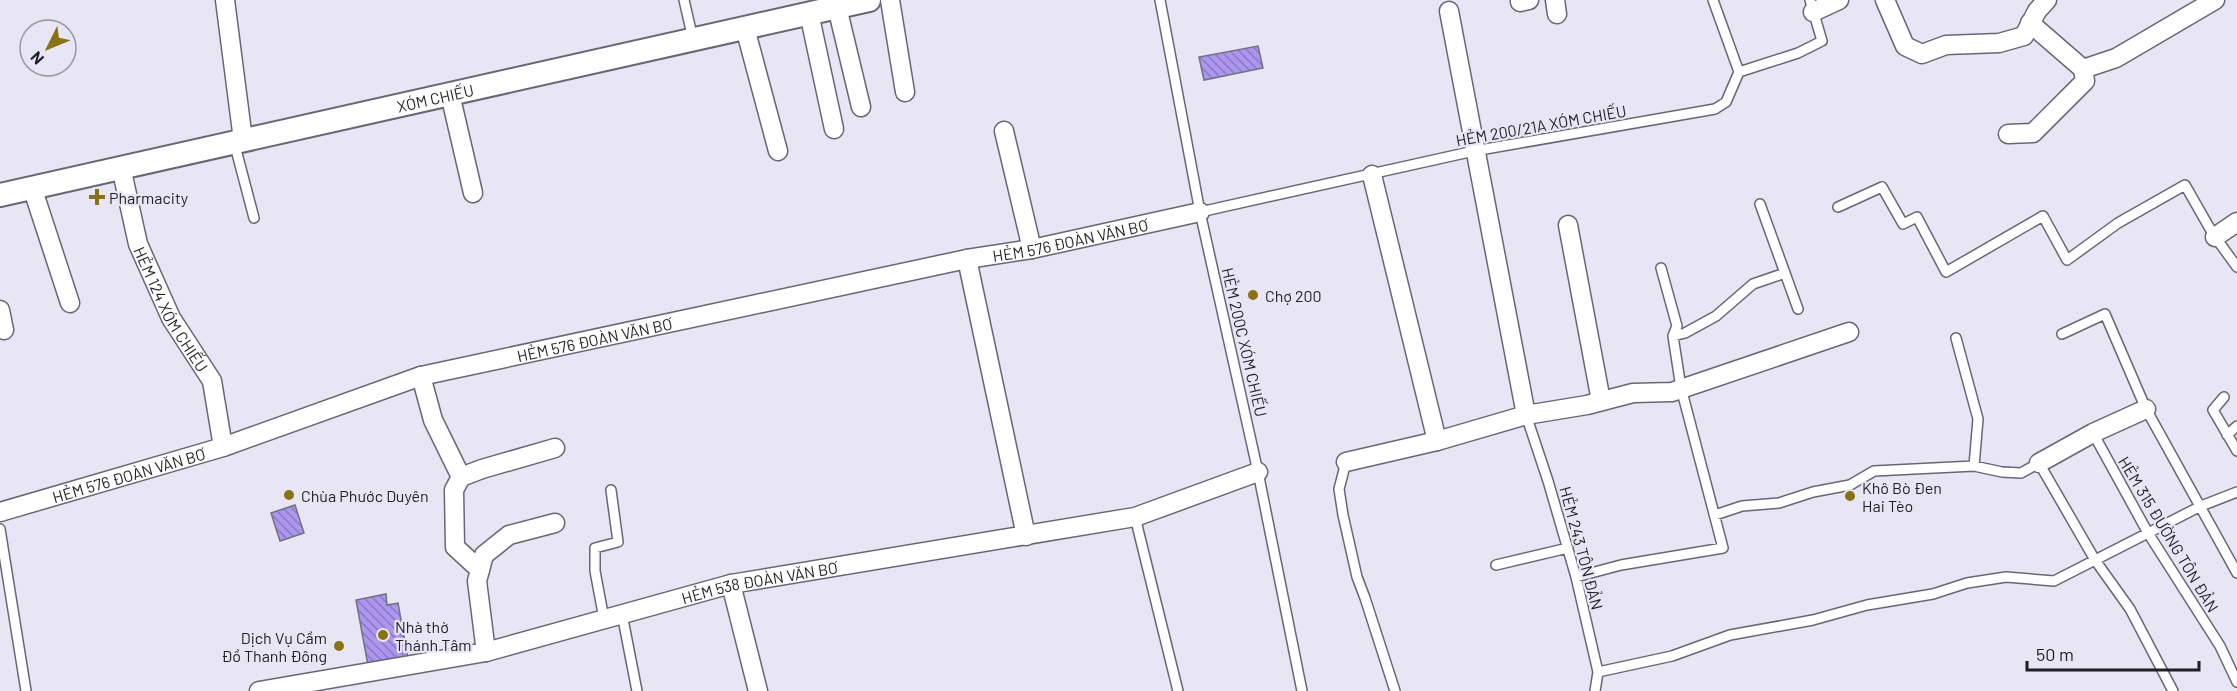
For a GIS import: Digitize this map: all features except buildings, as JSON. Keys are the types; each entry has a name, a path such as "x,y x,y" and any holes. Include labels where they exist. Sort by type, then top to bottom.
{"street":[{"path":"225,0 238,141"},
{"name":"XÓM CHIẾU","path":"0,195 869,0"},
{"path":"890,0 905,92"},
{"path":"1812,6 1839,0"},
{"path":"1885,0 1905,46 1922,54 1946,45 1999,44 2024,36 2037,10 2047,0"},
{"path":"2083,69 2116,58 2215,0"},
{"path":"837,7 861,107"},
{"path":"1449,11 1526,416"},
{"path":"809,14 834,129"},
{"path":"2008,134 2033,133 2085,81 2083,69 2030,23"},
{"path":"745,28 778,151"},
{"path":"450,94 473,193"},
{"path":"1004,131 1032,249"},
{"name":"HẺM 124 XÓM CHIẾU","path":"121,167 138,244 171,318 212,381 223,447"},
{"path":"1372,175 1437,441"},
{"path":"32,187 70,303"},
{"name":"HẺM 576 ĐOÀN VĂN BƠ","path":"0,512 223,447 421,376 967,259 1032,249 1200,212"},
{"path":"2215,237 2237,222"},
{"path":"1568,225 1601,401"},
{"path":"967,259 1026,536"},
{"path":"0,310 4,330"},
{"path":"1346,462 1437,441 1526,416 1633,393 1672,392 1849,332"},
{"path":"421,376 433,420 461,477"},
{"path":"2039,463 2093,433 2146,409"},
{"path":"480,570 455,547 454,490 461,477 555,448"},
{"name":"HẺM 538 ĐOÀN VĂN BƠ","path":"259,691 486,652 731,584 1135,517 1258,472"},
{"path":"486,652 477,581 484,555 509,535 555,523"},
{"path":"731,584 758,691"}],"lane":[{"path":"684,0 693,39"},
{"name":"HẺM 200C XÓM CHIẾU","path":"1160,0 1200,212 1258,472 1302,691"},
{"path":"1713,0 1739,72 1798,53 1822,41 1812,6"},
{"name":"HẺM 200/21A XÓM CHIẾU","path":"1200,212 1474,151 1715,109 1726,102 1739,72"},
{"path":"238,141 254,218"},
{"path":"1838,207 1882,187 1903,224 1917,217 1946,272 2043,216 2067,260 2118,223 2184,185 2215,237 2237,267"},
{"path":"1760,204 1798,309"},
{"path":"1576,577 1621,565 1723,548 1681,388 1673,336 1677,326 1661,268"},
{"path":"1673,336 1685,333 1716,316 1753,284 1785,273"},
{"path":"2062,334 2105,314 2146,409 2237,573"},
{"path":"1956,338 1978,419 1974,466"},
{"path":"2224,397 2213,410 2237,451"},
{"name":"HẺM 243 TÔN ĐẢN","path":"1526,416 1576,577 1598,672 1595,691"},
{"path":"2227,435 2237,426"},
{"name":"HẺM 315 ĐƯỜNG TÔN ĐẢN","path":"2093,433 2148,533 2220,646 2237,682"},
{"path":"1346,462 1339,489 1343,515 1357,578 1395,691"},
{"path":"1715,515 1742,506 1779,503 1813,492 1851,485 1874,471 1974,466 2002,472 2021,473 2039,463 2095,560 2130,609 2173,691"},
{"path":"611,490 618,542 595,548 595,571 637,691"},
{"path":"1598,672 1672,656 1730,635 1813,620 1867,605 1933,594 1967,583 2006,577 2054,581 2200,506 2237,492"},
{"path":"1135,517 1178,691"},
{"path":"0,529 26,691"},
{"path":"1496,565 1568,548"}],"place":[{"name":"Pharmacity","path":"97,197"},
{"name":"Chợ 200","path":"1253,295"},
{"name":"Chùa Phước Duyên","path":"289,495"},
{"name":"Khô Bò Đen Hai Tèo","path":"1850,496"},
{"name":"Nhà thờ Thánh Tâm","path":"383,635"},
{"name":"Dịch Vụ Cầm Đồ Thanh Đông","path":"339,646"}]}
